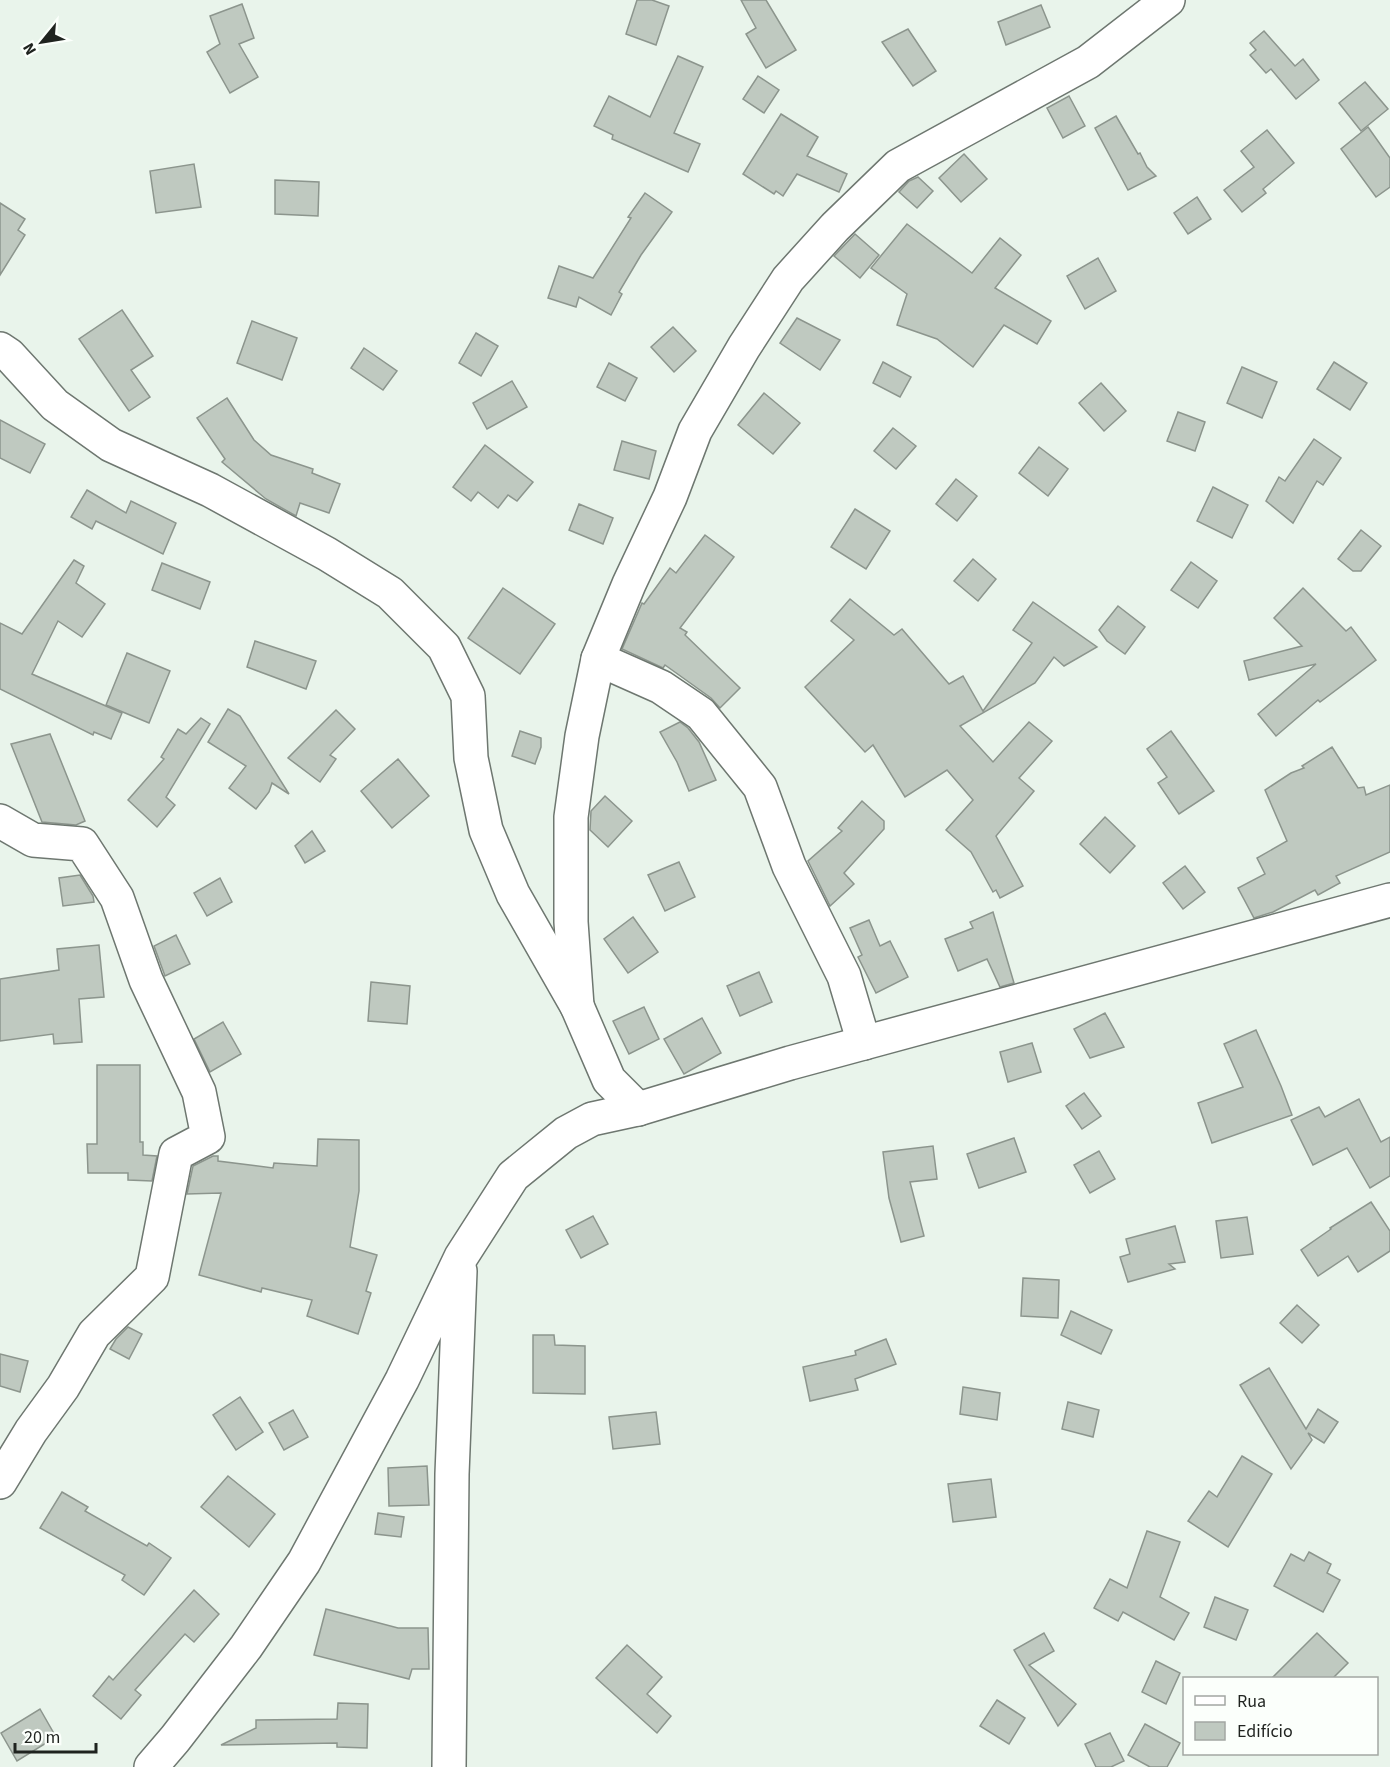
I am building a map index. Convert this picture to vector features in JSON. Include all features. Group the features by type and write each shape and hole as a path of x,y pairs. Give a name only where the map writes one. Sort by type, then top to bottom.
{"street":[{"path":"577,1006 571,922 571,817 582,736 598,659 629,584 670,497 694,431 788,279 835,227 898,166 1088,62 1168,0"},
{"path":"0,349 9,355 55,405 111,445 210,490 327,554 390,593 444,647 468,696 471,758 486,830 513,894 577,1006 609,1080 638,1109"},
{"path":"598,659 661,687 701,714 760,787 789,866 844,976 864,1043"},
{"path":"0,821 33,840 82,844 117,898 146,980 200,1092 208,1137 176,1154 152,1277 94,1334 63,1387 31,1431 0,1482"},
{"path":"151,1767 246,1647 304,1562 402,1380 461,1257 513,1176 566,1132 592,1119 638,1109 790,1063 1390,900"},
{"path":"449,1767 452,1474 461,1257"}],"building":[{"path":"637,0 652,0 669,6 656,45 626,34"},
{"path":"741,0 766,0 796,50 766,68 746,34 756,28"},
{"path":"242,4 254,38 239,44 258,77 230,93 207,52 220,44 210,16"},
{"path":"1041,5 1050,27 1006,45 998,22"},
{"path":"908,29 936,71 913,86 882,42"},
{"path":"1264,31 1295,66 1303,59 1319,80 1296,99 1271,69 1266,73 1250,55 1256,50 1250,43"},
{"path":"678,56 703,67 674,133 700,144 688,172 612,139 613,135 594,126 609,96 650,117"},
{"path":"758,76 779,90 764,113 743,99"},
{"path":"1365,82 1388,109 1361,131 1339,103"},
{"path":"1069,96 1085,126 1063,138 1047,108"},
{"path":"781,114 818,137 807,156 847,174 839,192 797,174 783,196 776,191 774,194 743,174"},
{"path":"1116,116 1138,154 1140,153 1147,167 1156,176 1128,190 1095,128"},
{"path":"1368,127 1390,158 1390,187 1376,197 1341,149"},
{"path":"1267,130 1294,163 1263,189 1266,193 1242,212 1224,190 1254,167 1241,151"},
{"path":"964,154 987,179 961,202 939,178"},
{"path":"194,164 201,207 156,213 150,171"},
{"path":"918,177 933,191 917,208 899,192 909,181"},
{"path":"275,180 319,182 318,216 275,214"},
{"path":"645,193 672,212 641,255 619,292 622,294 611,315 579,297 576,307 548,298 559,266 593,278 631,218 628,217"},
{"path":"1197,197 1211,219 1188,234 1174,213"},
{"path":"0,203 25,219 18,230 25,235 0,275"},
{"path":"907,224 972,273 1000,238 1021,255 995,288 1051,321 1037,344 1004,325 973,367 937,339 897,325 907,294 871,268"},
{"path":"855,234 879,255 860,278 834,256"},
{"path":"1098,258 1116,291 1085,309 1067,276"},
{"path":"122,310 153,356 131,370 150,397 129,411 79,339"},
{"path":"797,318 840,340 820,370 780,343"},
{"path":"252,321 297,338 282,380 237,363"},
{"path":"673,327 696,351 674,372 651,347"},
{"path":"476,333 498,346 481,376 459,363"},
{"path":"364,348 397,371 383,390 351,368"},
{"path":"883,362 911,377 900,397 873,383"},
{"path":"1334,362 1367,383 1350,410 1317,389"},
{"path":"609,363 637,378 625,401 597,387"},
{"path":"1242,367 1277,382 1262,418 1227,403"},
{"path":"512,381 527,407 487,429 473,403"},
{"path":"1101,383 1126,411 1104,431 1079,403"},
{"path":"764,393 800,423 773,454 738,425"},
{"path":"227,398 254,440 271,455 313,469 312,473 340,484 329,513 300,503 296,516 266,499 222,462 225,459 197,418"},
{"path":"1178,412 1205,422 1195,451 1167,441"},
{"path":"0,420 45,444 30,473 0,458"},
{"path":"893,428 916,446 896,469 874,451"},
{"path":"1314,439 1341,458 1323,485 1317,481 1293,523 1266,501 1279,477 1285,481"},
{"path":"622,441 656,451 649,479 614,470"},
{"path":"485,445 533,482 517,501 508,495 498,508 478,492 471,501 453,487"},
{"path":"1039,447 1068,469 1048,496 1019,473"},
{"path":"956,479 977,496 957,521 936,504"},
{"path":"1213,487 1248,505 1232,538 1197,521"},
{"path":"87,490 126,513 131,501 176,523 163,554 96,521 92,529 71,517"},
{"path":"579,504 613,518 603,544 569,530"},
{"path":"855,509 890,531 866,569 831,547"},
{"path":"1361,530 1381,546 1361,571 1353,571 1338,559"},
{"path":"705,535 734,557 680,628 687,632 685,635 740,688 720,708 711,698 665,665 663,668 622,649 642,603 644,604 670,568 676,573"},
{"path":"973,559 996,579 978,601 954,581"},
{"path":"74,560 84,566 76,583 105,604 82,637 58,621 32,674 122,713 111,739 94,732 93,735 0,689 0,623 22,634"},
{"path":"1191,562 1217,581 1198,608 1171,590"},
{"path":"162,563 210,582 200,609 152,590"},
{"path":"503,588 555,624 520,674 468,638"},
{"path":"1303,588 1346,631 1351,627 1376,660 1320,702 1318,700 1276,736 1258,714 1316,664 1249,680 1244,661 1302,646 1274,618"},
{"path":"850,599 894,635 902,629 949,684 963,676 983,711 1032,643 1013,630 1033,602 1097,647 1064,666 1054,657 1035,683 960,726 993,762 1029,722 1052,741 1019,778 1034,791 996,836 1023,886 1000,898 996,890 993,892 971,852 946,830 973,800 947,770 905,797 873,745 865,752 805,687 854,640 831,621"},
{"path":"1118,606 1145,627 1125,654 1107,641 1099,630"},
{"path":"255,641 316,661 306,689 247,667"},
{"path":"127,653 170,671 149,723 106,705"},
{"path":"228,709 240,716 289,794 272,783 269,792 256,809 229,788 246,766 208,742"},
{"path":"336,710 355,729 330,755 336,759 320,782 288,758"},
{"path":"201,718 210,724 166,797 175,805 157,827 128,800 164,759 161,757 178,729 186,734"},
{"path":"680,722 699,742 716,780 689,791 677,762 660,732"},
{"path":"520,731 541,738 541,747 535,764 512,756"},
{"path":"1171,731 1214,791 1179,814 1158,783 1167,777 1147,749"},
{"path":"50,734 85,821 76,825 42,822 11,744"},
{"path":"1332,747 1358,788 1364,787 1366,795 1390,785 1390,852 1336,876 1340,883 1318,895 1315,890 1273,912 1254,918 1238,888 1265,874 1257,858 1287,841 1265,790 1291,773 1304,768 1302,766"},
{"path":"398,759 429,796 392,828 361,791"},
{"path":"605,796 632,821 608,847 590,830 591,811"},
{"path":"862,801 884,821 884,829 844,873 854,884 830,906 808,861 842,831 838,828"},
{"path":"1105,817 1135,846 1110,873 1080,844"},
{"path":"312,831 325,851 305,863 295,846"},
{"path":"679,862 695,897 665,911 648,875"},
{"path":"1185,866 1205,892 1183,909 1163,883"},
{"path":"80,875 93,896 94,902 63,906 59,878"},
{"path":"220,878 232,902 207,916 194,893"},
{"path":"993,912 1014,983 1000,987 987,959 958,971 945,939 973,928 970,922"},
{"path":"633,917 658,952 628,973 604,939"},
{"path":"869,920 880,946 890,941 908,977 876,993 858,957 862,955 850,928"},
{"path":"176,935 190,964 165,976 154,946"},
{"path":"99,945 104,997 79,999 82,1042 54,1044 53,1034 0,1041 0,979 59,970 57,949"},
{"path":"759,972 772,1002 740,1016 727,986"},
{"path":"371,982 410,986 407,1024 368,1021"},
{"path":"644,1007 659,1039 629,1054 613,1021"},
{"path":"1105,1013 1124,1047 1090,1058 1074,1029"},
{"path":"702,1018 721,1053 684,1074 664,1039"},
{"path":"223,1022 241,1054 210,1072 194,1039"},
{"path":"1256,1030 1292,1115 1212,1143 1198,1103 1243,1087 1224,1044"},
{"path":"1032,1043 1041,1072 1008,1082 1000,1052"},
{"path":"97,1065 140,1065 140,1142 143,1142 143,1155 157,1156 152,1181 128,1180 128,1173 88,1173 87,1144 97,1144"},
{"path":"1084,1093 1101,1116 1082,1129 1066,1106"},
{"path":"1359,1099 1381,1142 1390,1137 1390,1176 1370,1188 1347,1148 1313,1165 1291,1120 1319,1107 1325,1117"},
{"path":"1014,1138 1026,1172 979,1188 967,1154"},
{"path":"318,1139 359,1140 359,1191 350,1247 377,1255 366,1291 371,1293 358,1334 307,1316 312,1300 262,1288 261,1292 199,1275 221,1193 187,1194 193,1166 213,1156 218,1156 218,1161 273,1168 274,1163 317,1166"},
{"path":"933,1146 937,1179 910,1182 924,1236 901,1242 889,1198 883,1152"},
{"path":"1099,1151 1115,1179 1090,1193 1074,1165"},
{"path":"1371,1202 1390,1231 1390,1251 1358,1272 1348,1256 1318,1276 1301,1250"},
{"path":"593,1216 608,1244 581,1258 566,1230"},
{"path":"1247,1217 1253,1254 1221,1258 1216,1221"},
{"path":"1175,1226 1185,1262 1169,1264 1175,1269 1128,1282 1120,1257 1130,1254 1126,1239"},
{"path":"1023,1278 1059,1280 1058,1318 1021,1316"},
{"path":"1297,1305 1319,1325 1302,1343 1280,1323"},
{"path":"1071,1311 1112,1330 1101,1354 1061,1335"},
{"path":"128,1327 142,1334 129,1359 110,1349"},
{"path":"533,1335 554,1335 555,1345 585,1346 585,1394 533,1393"},
{"path":"886,1339 896,1364 855,1379 858,1390 810,1401 803,1367 856,1355 855,1351"},
{"path":"0,1354 28,1361 20,1392 0,1386"},
{"path":"1269,1368 1306,1429 1318,1409 1338,1422 1324,1443 1308,1433 1312,1440 1291,1469 1240,1385"},
{"path":"963,1387 1000,1393 997,1420 960,1414"},
{"path":"240,1397 263,1432 236,1450 213,1415"},
{"path":"1068,1402 1099,1410 1093,1437 1062,1429"},
{"path":"293,1410 308,1437 284,1450 269,1423"},
{"path":"656,1412 660,1444 613,1449 609,1417"},
{"path":"1242,1456 1272,1474 1228,1547 1188,1521 1209,1491 1217,1497"},
{"path":"427,1466 429,1505 389,1506 388,1468"},
{"path":"228,1476 275,1514 249,1547 201,1507"},
{"path":"991,1479 996,1517 953,1522 948,1484"},
{"path":"62,1492 88,1507 85,1511 147,1546 149,1543 171,1558 144,1595 122,1580 125,1575 40,1528"},
{"path":"378,1513 404,1517 401,1537 375,1534"},
{"path":"1147,1531 1180,1542 1160,1597 1189,1613 1174,1640 1123,1612 1118,1621 1094,1608 1110,1579 1127,1588"},
{"path":"1309,1552 1331,1564 1327,1573 1340,1580 1323,1612 1274,1586 1291,1554 1304,1561"},
{"path":"194,1590 219,1614 194,1642 185,1634 135,1690 141,1695 121,1719 93,1696 109,1676 113,1680"},
{"path":"1215,1597 1248,1610 1236,1640 1204,1627"},
{"path":"326,1609 398,1628 428,1628 429,1669 412,1669 409,1679 314,1655"},
{"path":"1044,1633 1054,1651 1029,1665 1076,1704 1058,1726 1014,1650"},
{"path":"1317,1633 1348,1663 1334,1677 1273,1677"},
{"path":"627,1645 662,1677 647,1694 671,1716 657,1733 596,1678"},
{"path":"1156,1661 1180,1673 1166,1704 1142,1692"},
{"path":"997,1700 1025,1718 1009,1744 980,1726"},
{"path":"338,1703 368,1704 367,1748 337,1747 337,1743 221,1745 256,1728 256,1720 337,1719"},
{"path":"40,1709 56,1737 17,1761 1,1733"},
{"path":"1145,1724 1180,1743 1167,1767 1150,1767 1128,1755"},
{"path":"1110,1733 1124,1761 1111,1767 1096,1767 1085,1744"}]}
